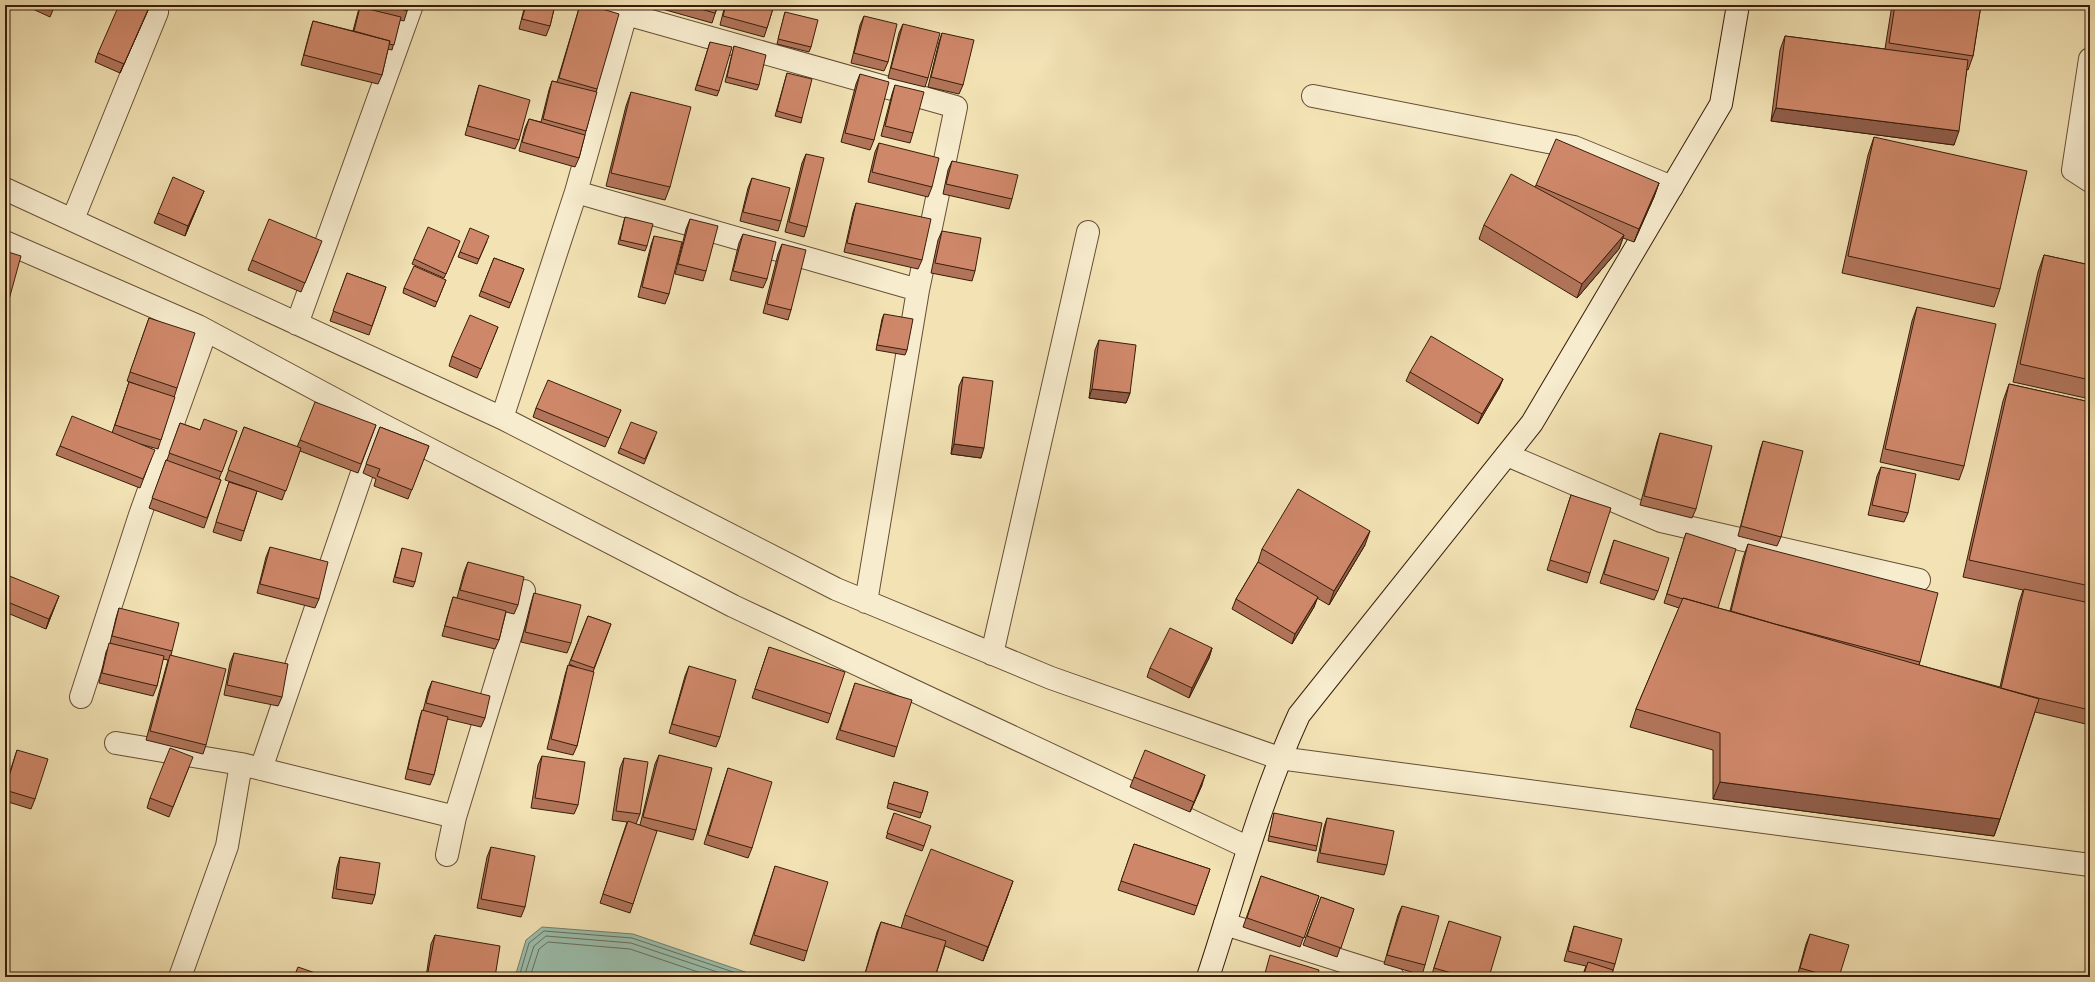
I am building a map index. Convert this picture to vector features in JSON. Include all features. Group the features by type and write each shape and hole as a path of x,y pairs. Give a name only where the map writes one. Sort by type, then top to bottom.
{"street":[{"path":"73,220 156,12 152,5"},
{"path":"297,324 412,5"},
{"path":"602,5 628,10 956,107 918,290 866,602"},
{"path":"1208,977 1247,847 1279,758 1299,715 1532,423 1721,104 1738,5"},
{"path":"502,418 576,192 628,10"},
{"path":"2090,59 2073,170 2090,181"},
{"path":"1313,96 1574,147 1672,187"},
{"path":"5,189 502,418 836,590 1051,678 1279,758 2090,865"},
{"path":"576,192 918,290"},
{"path":"992,654 1088,232"},
{"path":"5,242 206,331 379,423 732,606 1247,847"},
{"path":"81,697 140,515 206,331"},
{"path":"180,977 227,846 251,767 379,423"},
{"path":"1507,455 1661,521 1919,580"},
{"path":"447,855 455,817 524,591"},
{"path":"116,743 251,767 455,817"},
{"path":"1225,924 1393,977"}],"water":[{"path":"542,927 633,934 760,977 515,977 526,940"}],"building":[{"path":"119,5 150,5 124,64 98,53"},
{"path":"388,5 409,5 407,11"},
{"path":"526,5 555,5 550,26 522,19"},
{"path":"580,5 589,5 619,14 597,89 559,78"},
{"path":"686,5 718,5 715,13"},
{"path":"726,5 774,5 767,28 723,16"},
{"path":"1895,5 1981,5 1973,56 1889,43"},
{"path":"360,7 401,17 394,45 389,44 390,41 354,31"},
{"path":"785,12 818,20 811,47 778,39"},
{"path":"864,16 897,24 888,62 854,53"},
{"path":"313,21 390,41 382,75 304,55"},
{"path":"903,24 940,33 928,78 891,68"},
{"path":"942,33 974,40 963,85 931,77"},
{"path":"1785,36 1968,60 1959,131 1776,108"},
{"path":"710,42 732,47 719,91 697,85"},
{"path":"734,46 766,55 759,85 727,77"},
{"path":"5,72 8,73 5,81"},
{"path":"787,73 812,79 802,118 777,111"},
{"path":"860,74 889,82 874,140 845,133"},
{"path":"552,81 597,92 586,131 543,119"},
{"path":"479,85 530,100 519,140 468,126"},
{"path":"895,85 924,92 913,133 885,126"},
{"path":"631,92 691,107 670,187 611,173"},
{"path":"529,119 585,135 579,158 522,142"},
{"path":"1874,137 2027,171 2000,289 1848,256"},
{"path":"1556,139 1659,183 1639,229 1536,185"},
{"path":"879,143 939,158 932,187 872,172"},
{"path":"806,154 824,158 807,227 789,222"},
{"path":"952,161 1018,175 1012,199 946,184"},
{"path":"1511,174 1624,235 1582,284 1484,225"},
{"path":"173,177 204,191 188,226 158,213"},
{"path":"752,178 790,188 781,221 743,212"},
{"path":"856,203 931,219 922,260 847,243"},
{"path":"625,217 653,224 647,246 620,240"},
{"path":"269,219 322,241 305,283 252,260"},
{"path":"690,219 718,226 706,271 678,264"},
{"path":"428,227 460,241 446,274 414,259"},
{"path":"470,228 489,236 479,259 460,252"},
{"path":"942,231 981,238 975,271 935,263"},
{"path":"743,234 776,242 767,279 733,271"},
{"path":"654,236 682,242 669,294 642,287"},
{"path":"782,244 806,250 791,310 767,304"},
{"path":"5,251 21,256 5,314"},
{"path":"2044,255 2090,265 2090,380 2020,364"},
{"path":"494,258 524,269 511,303 481,291"},
{"path":"414,266 446,280 437,302 404,288"},
{"path":"347,273 386,287 372,326 333,311"},
{"path":"1917,307 1996,324 1964,466 1885,449"},
{"path":"884,314 913,319 907,350 877,345"},
{"path":"470,315 498,327 481,369 452,356"},
{"path":"149,318 195,333 177,388 130,372"},
{"path":"1431,336 1503,379 1482,414 1410,372"},
{"path":"1099,340 1136,345 1130,393 1092,389"},
{"path":"963,377 993,381 984,448 954,444"},
{"path":"548,380 621,410 609,438 536,408"},
{"path":"129,382 175,397 161,440 115,425"},
{"path":"2009,384 2090,402 2090,586 1969,560"},
{"path":"315,402 376,425 361,464 300,440"},
{"path":"72,416 155,450 143,479 60,446"},
{"path":"204,419 237,431 222,472 169,453 180,423 200,430"},
{"path":"631,422 657,432 645,459 620,448"},
{"path":"244,427 301,448 286,491 228,470"},
{"path":"380,427 429,446 412,490 377,476 380,469 366,464"},
{"path":"1660,433 1712,446 1696,509 1644,496"},
{"path":"1763,441 1803,451 1781,537 1741,526"},
{"path":"166,460 221,480 207,518 152,498"},
{"path":"1881,467 1916,474 1908,513 1872,505"},
{"path":"229,482 257,491 244,531 216,522"},
{"path":"1298,489 1370,531 1334,591 1262,549"},
{"path":"1571,495 1611,508 1590,573 1550,560"},
{"path":"1686,533 1736,549 1718,608 1667,594"},
{"path":"1614,540 1669,558 1658,591 1604,574"},
{"path":"1748,544 1938,593 1920,662 1731,611"},
{"path":"270,547 328,562 319,599 260,584"},
{"path":"402,548 422,553 415,582 395,577"},
{"path":"468,562 524,577 518,605 460,590"},
{"path":"1258,562 1318,597 1295,634 1236,599"},
{"path":"7,575 59,596 49,619 5,601 5,580"},
{"path":"2024,589 2090,603 2090,710 2001,688"},
{"path":"534,593 581,605 571,643 525,632"},
{"path":"453,597 506,611 499,640 445,626"},
{"path":"1683,598 2039,699 2000,819 1720,782 1720,733 1636,709"},
{"path":"119,608 179,623 172,651 112,636"},
{"path":"588,616 611,624 594,668 571,660"},
{"path":"1170,628 1212,648 1192,688 1150,668"},
{"path":"109,643 164,656 157,686 102,673"},
{"path":"769,647 845,672 831,714 755,689"},
{"path":"234,653 288,664 282,697 227,685"},
{"path":"170,655 226,669 206,745 150,731"},
{"path":"568,665 594,672 577,746 551,739"},
{"path":"689,666 736,680 720,737 672,724"},
{"path":"432,681 490,696 485,718 426,703"},
{"path":"855,683 912,700 897,747 840,730"},
{"path":"422,710 448,717 434,775 408,769"},
{"path":"170,748 193,757 173,807 150,798"},
{"path":"17,750 48,759 35,799 5,790"},
{"path":"1145,750 1205,775 1194,802 1134,777"},
{"path":"659,755 712,768 696,830 643,817"},
{"path":"542,756 585,762 578,805 535,798"},
{"path":"624,758 648,762 640,814 616,811"},
{"path":"728,768 772,782 752,848 708,835"},
{"path":"894,782 928,792 922,813 888,803"},
{"path":"894,813 931,826 924,846 887,833"},
{"path":"1274,813 1322,823 1317,846 1269,836"},
{"path":"1327,818 1394,831 1387,865 1320,853"},
{"path":"628,821 657,831 633,904 603,894"},
{"path":"1134,844 1210,869 1197,906 1121,881"},
{"path":"491,847 535,856 525,907 481,899"},
{"path":"931,849 1013,881 988,947 905,915"},
{"path":"340,857 380,863 375,895 336,889"},
{"path":"775,866 828,882 807,951 754,935"},
{"path":"1261,876 1319,896 1304,938 1247,918"},
{"path":"1321,897 1354,909 1341,948 1307,936"},
{"path":"1402,906 1439,916 1425,965 1387,955"},
{"path":"1449,921 1501,937 1489,977 1466,977 1434,968"},
{"path":"881,922 946,941 935,977 864,977"},
{"path":"1574,926 1622,939 1615,964 1568,951"},
{"path":"1810,934 1849,945 1839,977 1832,977 1800,968"},
{"path":"435,935 500,946 495,977 427,977"},
{"path":"1270,955 1319,970 1317,977 1264,977"},
{"path":"1588,962 1613,970 1611,977 1583,977"},
{"path":"298,967 321,975 320,977 294,977"}]}
